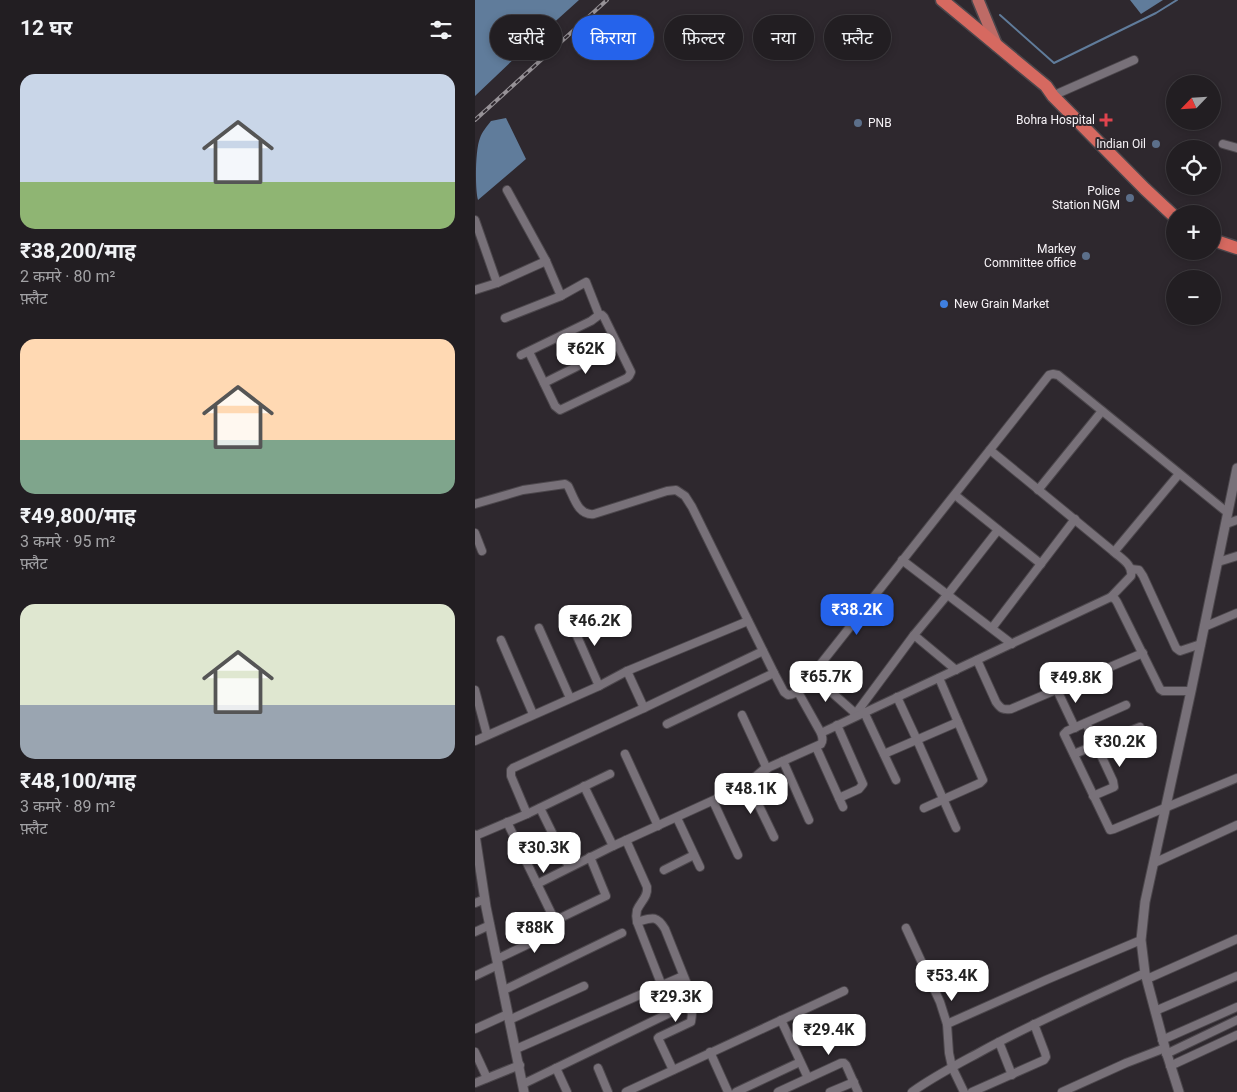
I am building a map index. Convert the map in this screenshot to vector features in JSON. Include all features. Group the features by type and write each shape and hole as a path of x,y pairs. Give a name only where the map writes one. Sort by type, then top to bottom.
{"highway":[{"path":"942,0 1046,86 1059,93 1172,205"},
{"path":"1046,86 1053,96 1166,208"},
{"path":"1221,235 1237,240"},
{"path":"1221,243 1237,248"}],"main road":[{"path":"978,0 997,46"}],"street":[{"path":"1059,93 1134,60"},
{"path":"1223,144 1237,148"},
{"path":"507,190 546,261 561,296"},
{"path":"475,220 497,283"},
{"path":"475,290 497,283 546,261"},
{"path":"505,318 561,296 586,282 599,315 604,317 631,374 561,410 555,406 544,383 525,354 591,321 599,315"},
{"path":"544,383 618,346"},
{"path":"475,504 523,490 565,484 568,486 580,510 589,515 667,490 676,490 685,496 692,506 774,673 784,692 788,695 794,695 798,692 812,675 1049,375 1057,376 1228,513"},
{"path":"1038,490 1102,411"},
{"path":"821,733 854,715 939,678 1111,597 1127,581 1132,573 1129,565 1115,552 990,450"},
{"path":"1179,1092 1164,1047 1146,976 1141,940 1145,902 1237,469"},
{"path":"1115,552 1179,474"},
{"path":"955,495 1041,564"},
{"path":"992,628 1075,519"},
{"path":"1225,524 1237,520"},
{"path":"854,715 914,635 998,530"},
{"path":"475,533 482,551"},
{"path":"1218,562 1237,556"},
{"path":"902,560 1012,644"},
{"path":"1131,569 1139,570 1143,576 1176,648 1181,651 1201,644"},
{"path":"1111,597 1117,602 1159,689 1163,691 1191,691"},
{"path":"1204,627 1237,613"},
{"path":"569,618 599,686"},
{"path":"475,741 599,686 627,671 748,621"},
{"path":"539,628 570,698"},
{"path":"914,635 956,670"},
{"path":"501,640 533,714"},
{"path":"527,814 511,776 511,770 763,651"},
{"path":"977,660 1000,708 1005,710 1143,654"},
{"path":"627,671 644,708"},
{"path":"667,724 774,673"},
{"path":"812,675 854,715"},
{"path":"925,808 980,784 983,780 939,678"},
{"path":"475,690 487,735"},
{"path":"1057,690 1075,728"},
{"path":"537,884 613,846 713,801 748,783 767,768 816,747 823,741 821,733 798,692"},
{"path":"897,697 956,828"},
{"path":"1126,705 1064,734 1110,830 1237,778"},
{"path":"864,712 896,780"},
{"path":"742,715 767,768"},
{"path":"884,754 958,722"},
{"path":"1086,723 1114,785 1111,789 1093,796"},
{"path":"837,725 863,784 859,789 839,798"},
{"path":"1074,754 1140,726"},
{"path":"816,747 843,807"},
{"path":"625,754 658,826"},
{"path":"783,761 809,820"},
{"path":"610,774 527,814 475,835 478,869 523,1088 556,1068 688,1003 690,997 689,989 661,922 654,918 637,922"},
{"path":"748,783 774,837"},
{"path":"584,786 613,846"},
{"path":"713,801 738,855"},
{"path":"540,808 569,867"},
{"path":"677,818 700,867"},
{"path":"475,976 556,930 557,927 507,822"},
{"path":"1154,863 1237,826"},
{"path":"626,840 647,887 648,893 636,913 637,922 662,986"},
{"path":"664,870 694,855"},
{"path":"555,921 606,896 590,857"},
{"path":"475,904 485,899"},
{"path":"475,932 490,925"},
{"path":"906,928 940,1002 947,1024 952,1067 964,1092"},
{"path":"504,990 622,933"},
{"path":"914,1092 952,1067 1086,999 1237,939"},
{"path":"947,1024 1141,940"},
{"path":"516,1049 683,976"},
{"path":"1155,1012 1237,976"},
{"path":"475,1029 584,986"},
{"path":"626,1092 844,990"},
{"path":"673,1070 658,1038 691,1022 692,1014 688,1003"},
{"path":"1164,1047 1199,1024 1237,1006"},
{"path":"781,1020 808,1078"},
{"path":"1062,1092 1125,1063 1164,1047 1205,1036 1237,1020"},
{"path":"972,1092 1041,1062 1046,1057 1034,1024"},
{"path":"1199,1024 1205,1036"},
{"path":"1170,1066 1237,1035"},
{"path":"999,1042 1012,1075"},
{"path":"475,1052 487,1078"},
{"path":"710,1052 728,1092"},
{"path":"736,1092 800,1062"},
{"path":"778,1092 841,1063 846,1065 858,1092"},
{"path":"475,1083 519,1065"},
{"path":"556,1068 567,1092"},
{"path":"597,1068 609,1092"},
{"path":"830,1092 854,1082"}],"water":[{"path":"475,0 579,0 562,15 490,15 490,60 513,60 475,96"},
{"path":"1130,0 1163,0 1141,14"},
{"path":"506,118 526,159 478,200 476,170 480,138 491,121"}],"waterway":[{"path":"1000,15 1054,63 1156,13 1177,0"}],"railway":[{"path":"475,120 607,0"}],"place":[{"name":"Bohra Hospital","path":"1106,120"},
{"name":"PNB","path":"858,123"},
{"name":"Indian Oil","path":"1156,144"},
{"name":"Police Station NGM","path":"1130,198"},
{"name":"Markey Committee office","path":"1086,256"},
{"name":"New Grain Market","path":"944,304"}]}
